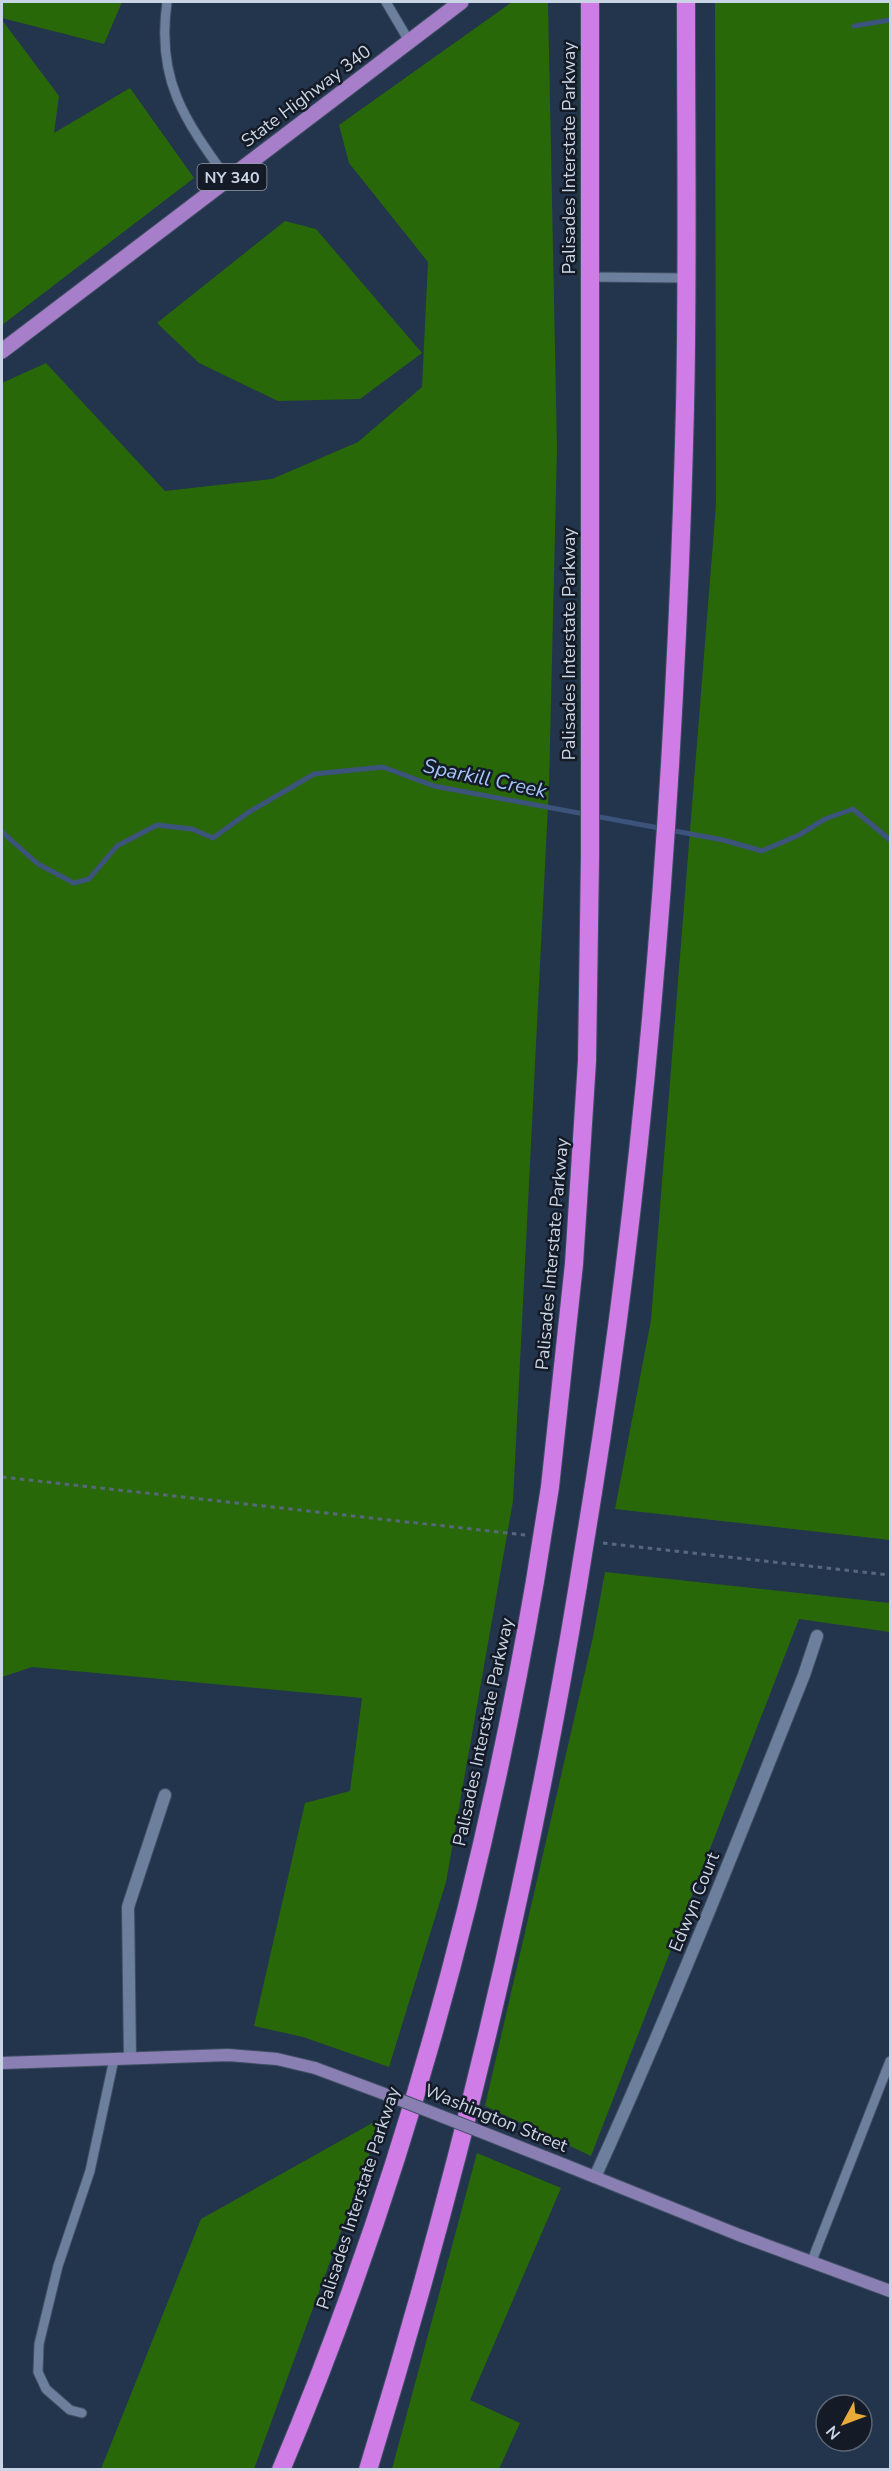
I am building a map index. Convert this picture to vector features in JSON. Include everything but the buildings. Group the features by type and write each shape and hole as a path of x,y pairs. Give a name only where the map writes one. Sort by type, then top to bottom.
{"highway":[{"name":"Palisades Interstate Parkway","path":"280,2469 316,2384 384,2190 445,1993 493,1797 535,1581 550,1487 574,1264 587,1060 590,857 590,2"},
{"path":"368,2469 443,2212 492,2014 537,1808 578,1585 614,1354 630,1219 662,879 680,572 686,278 686,2"}],"main road":[{"name":"State Highway 340","path":"2,351 461,2"},
{"name":"Washington Street","path":"2,2063 251,2056 277,2059 315,2068 812,2263 891,2290"}],"street":[{"name":"Edwyn Court","path":"595,2177 655,2044 694,1950 804,1675 817,1636"},
{"path":"130,2058 129,1907 165,1795"}],"lane":[{"path":"167,2 164,29 168,78 184,116 228,180"},
{"path":"386,2 409,42"},
{"path":"590,277 686,278"},
{"path":"82,2413 70,2410 46,2390 38,2372 39,2344 58,2266 90,2171 114,2059"},
{"path":"812,2263 891,2061"},
{"path":"291,2469 316,2384"}],"path":[{"path":"2,1477 534,1536"},
{"path":"593,1542 891,1575"}],"green space":[{"path":"2,2 122,2 104,44 2,18"},
{"path":"512,2 548,2 557,448 549,786 513,1501 446,1882 389,2067 303,2037 254,2026 305,1803 350,1791 362,1698 32,1667 2,1677 2,383 46,363 165,491 272,479 358,442 422,387 428,262 349,163 339,125"},
{"path":"715,2 890,2 890,1540 615,1509 651,1320 716,505"},
{"path":"2,20 59,96 54,133 130,88 194,178 2,325"},
{"path":"285,221 316,229 422,353 360,399 278,401 199,363 157,323"},
{"path":"605,1572 890,1603 890,1632 799,1619 591,2156 485,2106 593,1637"},
{"path":"383,2117 254,2469 101,2469 201,2219"},
{"path":"477,2153 561,2188 470,2400 520,2423 499,2469 392,2469"}],"waterway":[{"path":"854,26 890,20"},
{"name":"Sparkill Creek","path":"2,832 38,864 74,883 89,879 117,846 157,825 192,829 213,838 249,812 314,774 383,767 434,786 723,840 762,851 799,835 825,819 853,809 890,840"}]}
